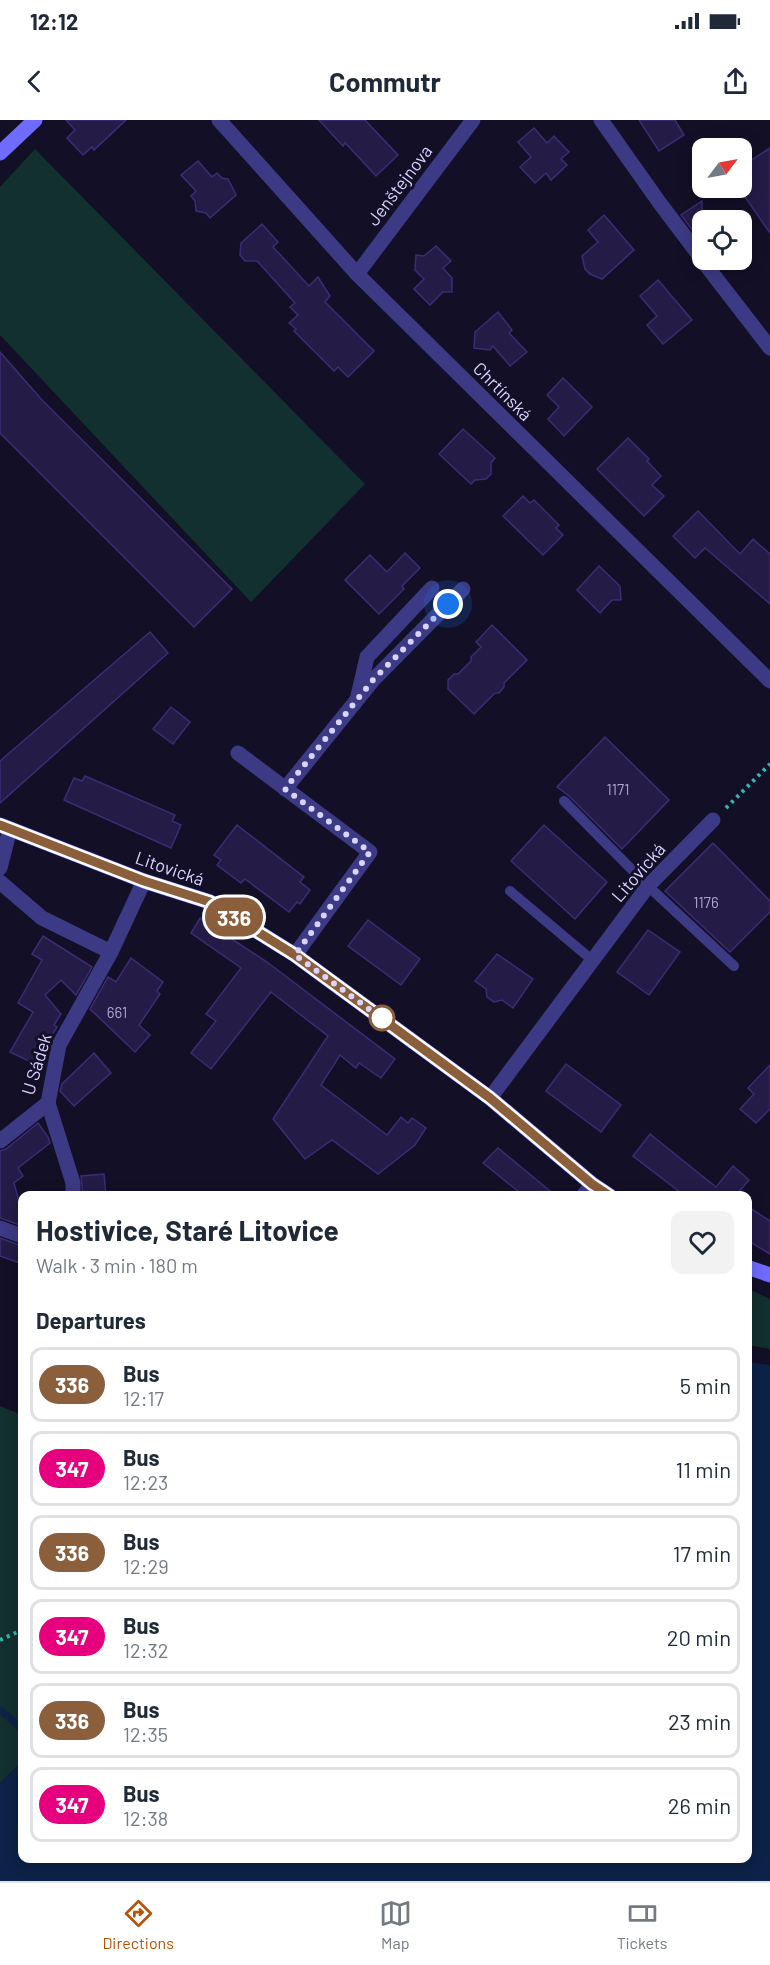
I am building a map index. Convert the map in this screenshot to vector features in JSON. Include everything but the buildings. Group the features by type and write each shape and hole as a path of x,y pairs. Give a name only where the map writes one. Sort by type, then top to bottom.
{"street":[{"path":"0,153 35,120"},
{"name":"Chrtínská","path":"219,120 357,274 770,681"},
{"name":"Jenštejnova","path":"357,274 472,120"},
{"path":"601,120 692,246"},
{"path":"710,270 770,348"},
{"path":"358,699 367,657 432,588"},
{"path":"285,789 373,680 463,589"},
{"path":"238,753 370,852 295,955"},
{"name":"Litovická","path":"490,1098 648,886 713,820"},
{"path":"0,868 3,831"},
{"name":"Litovická","path":"3,831 210,902 295,955 490,1098 588,1190"},
{"name":"U Sádek","path":"0,1141 48,1103 59,1045 111,952 144,881"},
{"path":"0,882 42,918 111,952"},
{"path":"48,1103 74,1184 73,1191"},
{"path":"0,1228 18,1235"},
{"path":"752,1269 770,1275"}],"lane":[{"path":"564,801 648,886 734,966"},
{"path":"510,891 592,960"}],"path":[{"path":"713,820 770,764"},
{"path":"0,1640 18,1632"}],"green space":[{"path":"35,149 365,484 251,602 0,335 0,187"},
{"path":"752,1290 770,1299 770,1349 752,1346"},
{"path":"0,1406 18,1413 18,1766 0,1783"}],"water":[{"path":"752,1363 770,1365 770,1881 0,1881 0,1783 18,1766 18,1863 752,1863"}],"waterway":[{"path":"0,1710 18,1726"}],"bus line":[{"name":"336","path":"0,825 144,881 210,902 295,955 455,1072 602,1191"}],"route":[{"path":"382,1018 384,1020 295,955 370,852 285,789 373,680 448,604"}]}
